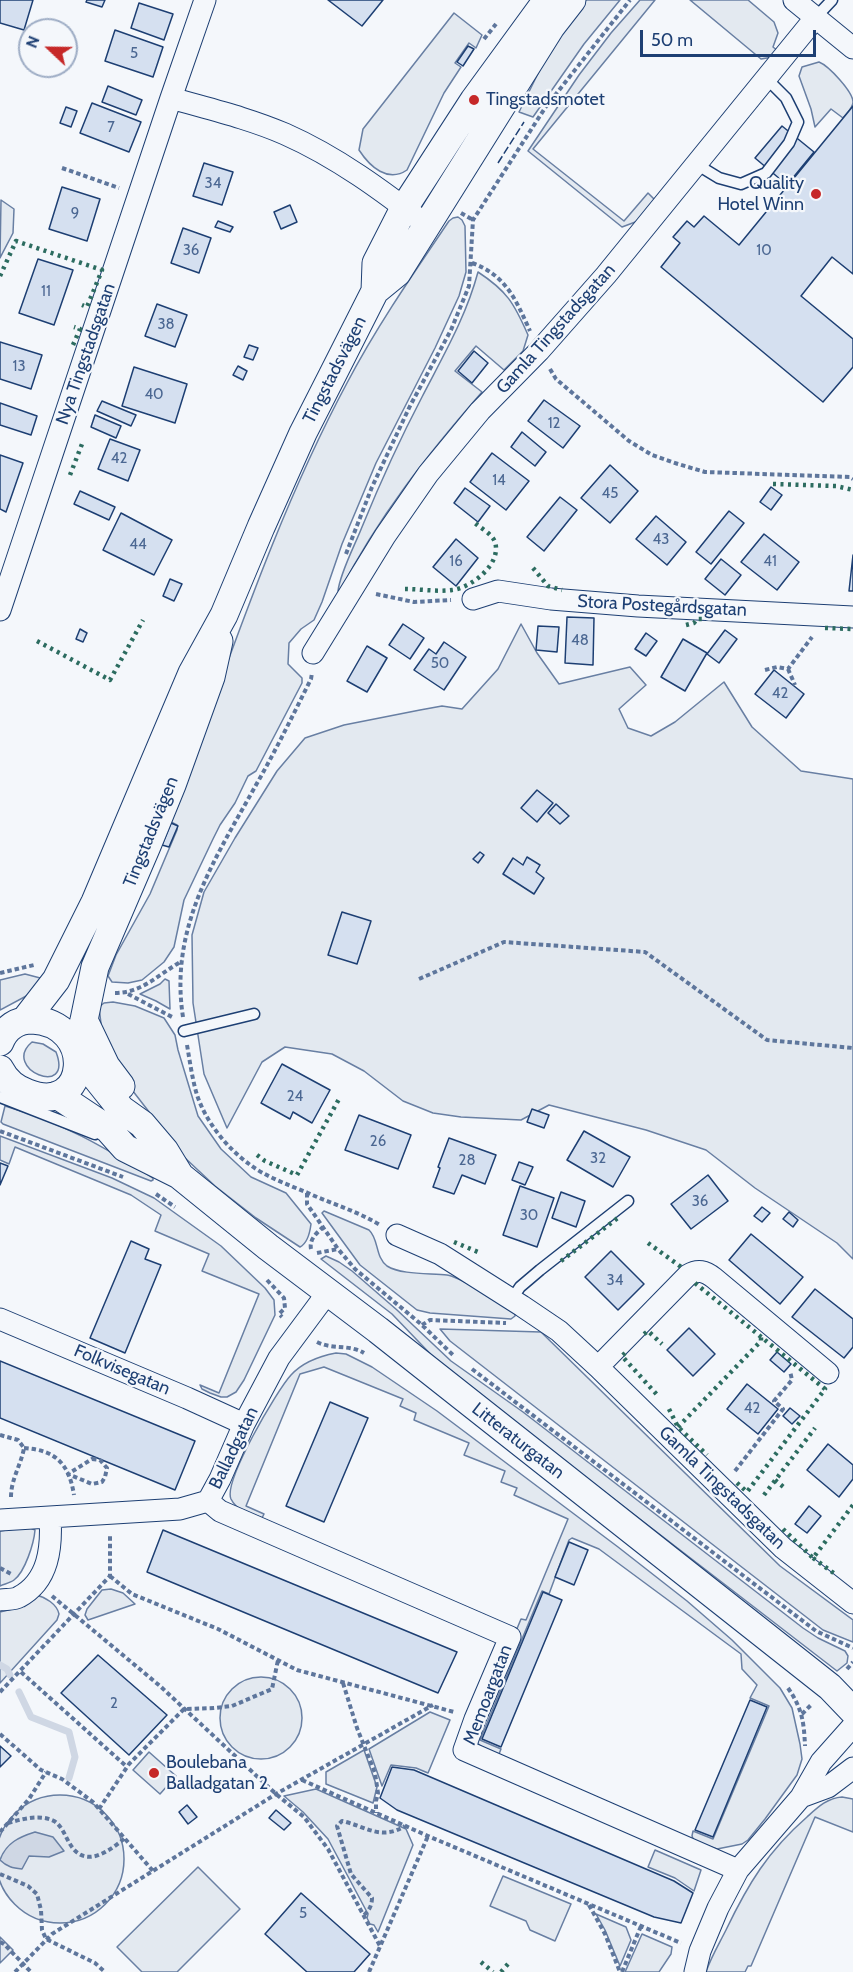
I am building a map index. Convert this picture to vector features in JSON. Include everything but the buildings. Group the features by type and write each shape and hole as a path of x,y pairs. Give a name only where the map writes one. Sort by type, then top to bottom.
{"street":[{"name":"Nya Tingstadsgatan","path":"0,610 205,0"},
{"name":"Tingstadsvägen","path":"9,1028 56,980 95,902 192,673 224,615 303,433 375,291 376,263 404,207 474,100 547,0"},
{"name":"Tingstadsvägen","path":"375,291 398,273 551,27 572,0"},
{"path":"794,0 853,48"},
{"name":"Gamla Tingstadsgatan","path":"313,653 385,536 428,474 480,411 539,351 606,275 816,17"},
{"path":"171,98 285,134 334,159 428,226"},
{"name":"Stora Postegårdsgatan","path":"473,599 498,591 551,599 638,606 853,616"},
{"name":"Tingstadsvägen","path":"77,1055 95,967 152,836 212,677 224,615"},
{"name":"Litteraturgatan","path":"9,1028 37,1020 65,1034 77,1055 121,1109 142,1124 165,1151 179,1175"},
{"name":"Litteraturgatan","path":"84,1020 106,1066 137,1109 142,1124"},
{"path":"57,1095 73,1082 77,1073 77,1055"},
{"name":"Litteraturgatan","path":"0,1069 13,1086 45,1098 57,1095 108,1129 125,1148 179,1175 267,1247 328,1292 830,1687 853,1711"},
{"name":"Gamla Tingstadsgatan","path":"397,1235 440,1254 559,1331 783,1548 853,1603"},
{"path":"598,1367 688,1275 698,1271 714,1278 828,1373"},
{"name":"Balladgatan","path":"6,1519 180,1509 208,1501 220,1479 243,1424 279,1358 328,1292"},
{"name":"Folkvisegatan","path":"0,1319 243,1424"},
{"name":"Memoargatan","path":"208,1501 220,1511 510,1637 464,1750 738,1870"},
{"path":"0,1600 17,1598 37,1582 45,1566 51,1544 50,1517"},
{"path":"695,1972 700,1952 718,1908 738,1870 801,1797 821,1762 853,1726"},
{"path":"801,1797 828,1787 853,1768"}],"lane":[{"path":"816,17 832,0"},
{"path":"696,164 719,178 741,184 766,173 789,143 798,122 786,98 766,78"},
{"path":"184,1030 254,1014"},
{"path":"0,1097 93,1132 125,1148"},
{"path":"512,1299 520,1287 540,1270 628,1201"}],"path":[{"path":"342,564 372,488 410,406 451,330 469,286 473,220 545,108 630,0"},
{"path":"62,168 140,195"},
{"path":"472,263 483,267 507,285 539,351 556,379 629,441 652,455 705,472 850,477 853,479"},
{"path":"352,588 414,602 473,599"},
{"path":"788,669 829,615"},
{"path":"127,993 184,1021 180,1000 182,960 196,900 206,876 274,753 311,679 313,653"},
{"path":"765,670 777,667 788,669"},
{"path":"788,669 795,685"},
{"path":"419,978 504,942 645,952 767,1040 853,1048"},
{"path":"184,1030 198,1097 207,1118 221,1136 250,1165 307,1193 364,1215 397,1235"},
{"path":"0,1131 124,1178"},
{"path":"149,1189 183,1212"},
{"path":"307,1193 307,1204 338,1250 355,1269 422,1325 456,1358"},
{"path":"310,1242 323,1227"},
{"path":"262,1274 284,1298 285,1308 279,1314 318,1343 328,1347 349,1347 365,1354"},
{"path":"422,1325 430,1320 503,1324 522,1322 531,1312"},
{"path":"465,1364 816,1631 853,1648"},
{"path":"722,1489 783,1409 774,1401 792,1380 787,1368"},
{"path":"0,1436 18,1440 24,1448 48,1452 62,1463 72,1482 77,1515"},
{"path":"6,1519 14,1475 22,1460 24,1448"},
{"path":"92,1459 100,1460 107,1468 102,1482 97,1484 68,1474 92,1459"},
{"path":"0,1693 110,1576 110,1513"},
{"path":"110,1576 132,1594 218,1629 297,1670 433,1705 475,1719"},
{"path":"37,1582 160,1686 276,1794 304,1817 328,1849 380,1946"},
{"path":"99,1809 127,1767 184,1709 232,1706 272,1689 278,1660"},
{"path":"21,1672 127,1767"},
{"path":"343,1683 357,1728 375,1773 378,1785 376,1813"},
{"path":"787,1686 799,1703 802,1714"},
{"path":"15,1972 51,1934 276,1794 433,1705"},
{"path":"0,1734 41,1770 62,1779 93,1802 153,1872"},
{"path":"0,1832 28,1799 46,1772"},
{"path":"302,1779 700,1952"},
{"path":"8,1823 30,1818 51,1820 58,1824 71,1847 81,1855 93,1857 108,1852 125,1838"},
{"path":"364,1915 369,1911 372,1898 351,1874 337,1826 342,1821 376,1832 395,1831 406,1826"},
{"path":"369,1972 429,1836"},
{"path":"0,1874 28,1886 37,1894 42,1910 42,1930 46,1939 95,1963 105,1972"},
{"path":"588,1904 621,1972"},
{"path":"621,1972 641,1926"},
{"path":"0,1942 32,1972"}],"shaded area":[{"path":"582,0 620,0 584,44 533,117 519,112 553,43"},
{"path":"640,0 655,0 533,149 624,221 648,193 655,200 638,221 622,227 528,151 579,75"},
{"path":"690,0 748,0 774,22 778,33 773,47 778,51 773,57 761,59"},
{"path":"454,13 482,35 476,48 469,43 455,63 461,67 444,93 407,170 400,174 386,174 368,162 359,150 363,129"},
{"path":"819,62 840,80 853,102 843,118 831,109 815,127 799,76 802,67"},
{"path":"1,200 14,209 13,233 0,258"},
{"path":"458,217 465,226 466,272 459,296 376,463 342,544 314,620 301,629 289,643 288,664 302,678 302,683 256,771 248,776 213,839 184,900 174,947 164,962 142,980 128,983 112,982 108,976 116,955 150,894 177,830 177,825 169,821 251,599 295,490 347,383 371,341 449,221"},
{"path":"478,272 496,285 514,306 528,335 523,351 504,370 476,346 455,371 482,392 405,487 370,538 338,591 345,568 376,494 461,321"},
{"path":"521,624 537,653 559,684 630,667 646,685 619,709 628,728 651,736 675,722 724,682 752,727 801,771 853,779 853,1259 837,1243 755,1188 706,1150 646,1130 549,1105 521,1120 433,1113 403,1101 364,1071 332,1054 285,1047 262,1062 227,1128 204,1074 193,1003 192,935 204,892 235,838 277,771 305,738 344,725 420,710 442,706 462,709 498,669"},
{"path":"25,974 44,979 30,994 0,1010 0,980"},
{"path":"165,979 169,981 170,1009 140,994"},
{"path":"113,1002 135,1006 164,1018 175,1035 198,1116 221,1149 251,1177 286,1193 311,1224 308,1237 303,1245 300,1247 256,1218 215,1186 184,1157 122,1077 103,1040 99,1007 104,1003"},
{"path":"32,1042 43,1044 56,1052 59,1066 55,1074 48,1077 39,1075 30,1069 25,1062 25,1052"},
{"path":"5,1106 46,1120 82,1136 135,1166 153,1180 3,1124 1,1122"},
{"path":"0,1136 112,1178 154,1198 221,1246 265,1288 274,1300 275,1315 236,1392 227,1397 221,1397 202,1389 200,1385 219,1393 259,1294 202,1271 209,1254 155,1231 161,1215 131,1195 15,1147 9,1164 0,1160"},
{"path":"324,1211 369,1230 387,1266 408,1272 453,1277 502,1304 515,1313 515,1316 511,1319 417,1310 360,1265 322,1213"},
{"path":"326,1256 352,1271 451,1361 523,1412 803,1628 845,1651 848,1656 847,1663 837,1671 466,1385 441,1365 392,1314 321,1259"},
{"path":"440,1329 541,1332 780,1566 853,1620 853,1642 823,1630 450,1341"},
{"path":"336,1353 346,1354 372,1367 437,1411 618,1547 732,1640 780,1688 792,1708 802,1759 797,1775 748,1840 742,1844 717,1849 694,1841 692,1836 693,1831 713,1839 769,1706 750,1698 757,1685 742,1669 741,1654 599,1549 572,1538 569,1540 549,1594 542,1591 480,1740 501,1749 499,1754 486,1749 476,1741 474,1732 521,1619 526,1620 568,1519 514,1495 517,1488 501,1482 505,1471 464,1455 469,1443 414,1420 416,1413 400,1406 403,1399 324,1367 300,1374 246,1506 264,1514 262,1518 245,1512 234,1503 231,1499 231,1489 235,1475 253,1436 284,1384 295,1371 306,1364"},
{"path":"28,1527 35,1530 25,1564 14,1580 0,1586 0,1531"},
{"path":"111,1589 123,1593 135,1604 88,1620 85,1615 87,1609 102,1590"},
{"path":"36,1595 47,1599 56,1607 59,1614 57,1620 0,1683 0,1612 16,1608"},
{"path":"261,1677 277,1680 290,1689 299,1702 302,1718 299,1734 290,1747 277,1756 261,1759 245,1756 232,1747 223,1734 220,1718 223,1702 232,1689 245,1680"},
{"path":"430,1712 450,1720 428,1773 416,1768 391,1765 382,1786 369,1749"},
{"path":"364,1750 377,1787 373,1803 326,1784 326,1772"},
{"name":"Boulebana Balladgatan 2","path":"149,1752 176,1776 160,1794 133,1770"},
{"path":"316,1789 406,1829 413,1845 378,1932 374,1925 370,1924 368,1914 328,1839 303,1812 284,1796"},
{"path":"60,1795 84,1800 105,1814 119,1835 124,1859 119,1883 105,1904 84,1918 60,1923 36,1918 15,1904 1,1883 -4,1859 1,1835 15,1814 36,1800"},
{"path":"842,1797 853,1799 853,1832 815,1817 751,1966 748,1966 745,1972 706,1972 742,1898 770,1856 793,1830 819,1807 827,1801"},
{"path":"35,1832 53,1837 64,1851 49,1857 29,1856 22,1869 10,1867 0,1860 6,1849 14,1842"},
{"path":"655,1850 701,1870 694,1891 675,1878 648,1867"},
{"path":"198,1867 240,1909 177,1972 142,1972 117,1947"},
{"path":"503,1876 571,1904 555,1941 530,1930 526,1921 490,1906"},
{"path":"596,1914 626,1927 631,1940 620,1966 605,1930"},
{"path":"642,1934 672,1947 671,1954 659,1972 625,1972"},
{"path":"0,1937 13,1950 0,1963"}],"waterway":[{"path":"0,1665 7,1669 10,1675"},
{"path":"19,1692 31,1717 69,1732 75,1757 69,1778"}],"hedge":[{"path":"0,276 16,241 102,270 87,307 82,305"},
{"path":"73,345 80,329 74,327"},
{"path":"70,475 82,444"},
{"path":"773,484 836,486 853,490"},
{"path":"405,589 452,590 468,585 483,574 494,558 495,542 475,523"},
{"path":"533,568 548,586 562,590"},
{"path":"686,625 694,623 697,619 703,619"},
{"path":"37,641 110,680 143,620"},
{"path":"825,628 853,629"},
{"path":"257,1155 297,1175 339,1099"},
{"path":"561,1261 619,1217"},
{"path":"454,1242 478,1252"},
{"path":"648,1243 684,1269"},
{"path":"695,1283 825,1389 747,1492 736,1482"},
{"path":"644,1334 648,1331 662,1344"},
{"path":"678,1427 761,1341 761,1337"},
{"path":"625,1353 622,1356 659,1397"},
{"path":"669,1409 678,1427 707,1455"},
{"path":"764,1495 815,1428"},
{"path":"775,1480 786,1489"},
{"path":"783,1529 813,1558 853,1505"},
{"path":"813,1558 835,1574"},
{"path":"481,1962 493,1972"},
{"path":"501,1972 508,1964"}],"fence":[{"path":"498,163 524,122"}],"place":[{"name":"Tingstadsmotet","path":"474,100"},
{"name":"Quality Hotel Winn","path":"816,194"},
{"name":"Boulebana Balladgatan 2","path":"154,1773"}]}
